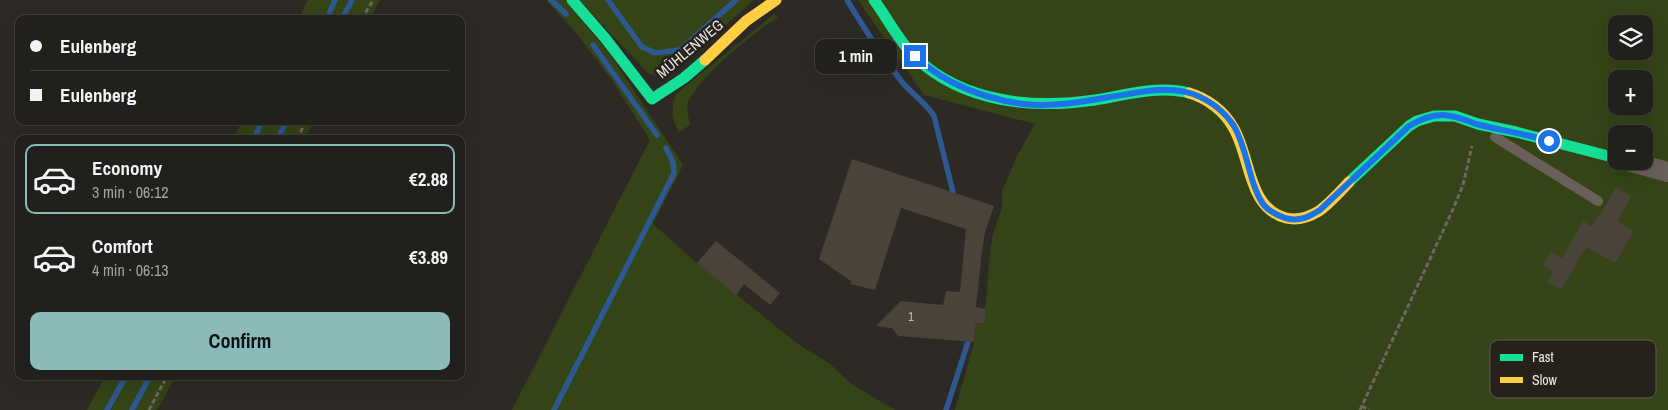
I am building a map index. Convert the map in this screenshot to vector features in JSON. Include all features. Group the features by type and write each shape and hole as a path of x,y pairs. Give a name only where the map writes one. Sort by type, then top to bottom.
{"street":[{"name":"MÜHLENWEG","path":"572,0 605,38 652,99 702,63 754,14 776,0"},
{"path":"874,0 902,42 922,64 946,80 984,94 1024,104 1048,105 1070,104 1173,90 1202,98 1219,109 1233,125 1264,205 1273,212 1291,219 1305,219 1320,210 1395,139 1417,122 1443,115 1455,116 1478,124 1608,156"},
{"path":"1653,168 1668,172"}],"lane":[{"path":"1478,124 1514,150 1598,201"}],"path":[{"path":"364,15 373,0"},
{"path":"1369,410 1361,408 1454,207 1463,185 1478,124"},
{"path":"148,410 165,380"}],"green space":[{"path":"308,0 380,0 372,15 300,15"},
{"path":"546,0 565,0 609,53 683,165 653,224 697,263 798,344 829,363 850,383 895,410 512,410 650,140 611,79 577,34"},
{"path":"579,0 754,0 671,74 660,76 649,74"},
{"path":"858,0 1668,0 1668,410 955,410 974,343 976,323 984,324 993,234 1002,208 1002,191 1016,158 1035,124 924,95"},
{"path":"774,14 778,18 742,43 702,81 687,105 690,125 679,132 674,123 673,113 676,94"},
{"path":"240,125 312,125 307,135 235,135"},
{"path":"103,380 174,380 157,410 87,410"}],"building":[{"path":"852,159 994,206 985,232 976,307 986,309 984,324 976,323 974,342 898,336 892,328 876,326 901,301 943,305 946,291 960,292 966,229 901,208 875,290 850,284 851,281 819,259"},
{"path":"1616,187 1632,196 1617,221 1634,231 1615,263 1586,247 1561,290 1547,282 1553,272 1543,265 1551,252 1562,258 1583,221 1591,226"},
{"path":"716,241 780,293 770,305 744,284 736,295 697,263"}],"waterway":[{"path":"329,15 335,0"},
{"path":"344,15 352,0"},
{"path":"551,0 566,14"},
{"path":"608,0 642,47 655,53 680,50 736,0"},
{"path":"847,0 873,42 895,72 934,116 953,192"},
{"path":"593,45 657,135"},
{"path":"256,135 260,125"},
{"path":"279,135 285,125"},
{"path":"554,410 674,173 673,162 666,148"},
{"path":"946,410 968,342"},
{"path":"107,410 124,380"},
{"path":"132,410 148,380"}],"traffic: fast":[{"path":"572,0 605,38 652,99 684,78 705,60"},
{"path":"874,0 899,38 916,58 935,73 956,85 978,93 1024,103 1048,104 1095,100 1154,90 1189,93"},
{"path":"1349,182 1409,126 1417,121 1434,116 1455,116 1478,124 1608,156"}],"traffic: slow":[{"path":"705,60 746,21 776,0"},
{"path":"1189,93 1208,102 1229,121 1239,139 1257,192 1264,204 1273,212 1290,219 1299,219 1311,215 1327,205 1349,182"}],"route":[{"path":"915,56 937,75 964,88 1024,104 1070,104 1165,90 1182,91 1202,98 1219,109 1233,125 1264,205 1282,216 1298,220 1305,219 1331,202 1409,126 1434,116 1455,116 1478,124 1549,141"}]}
